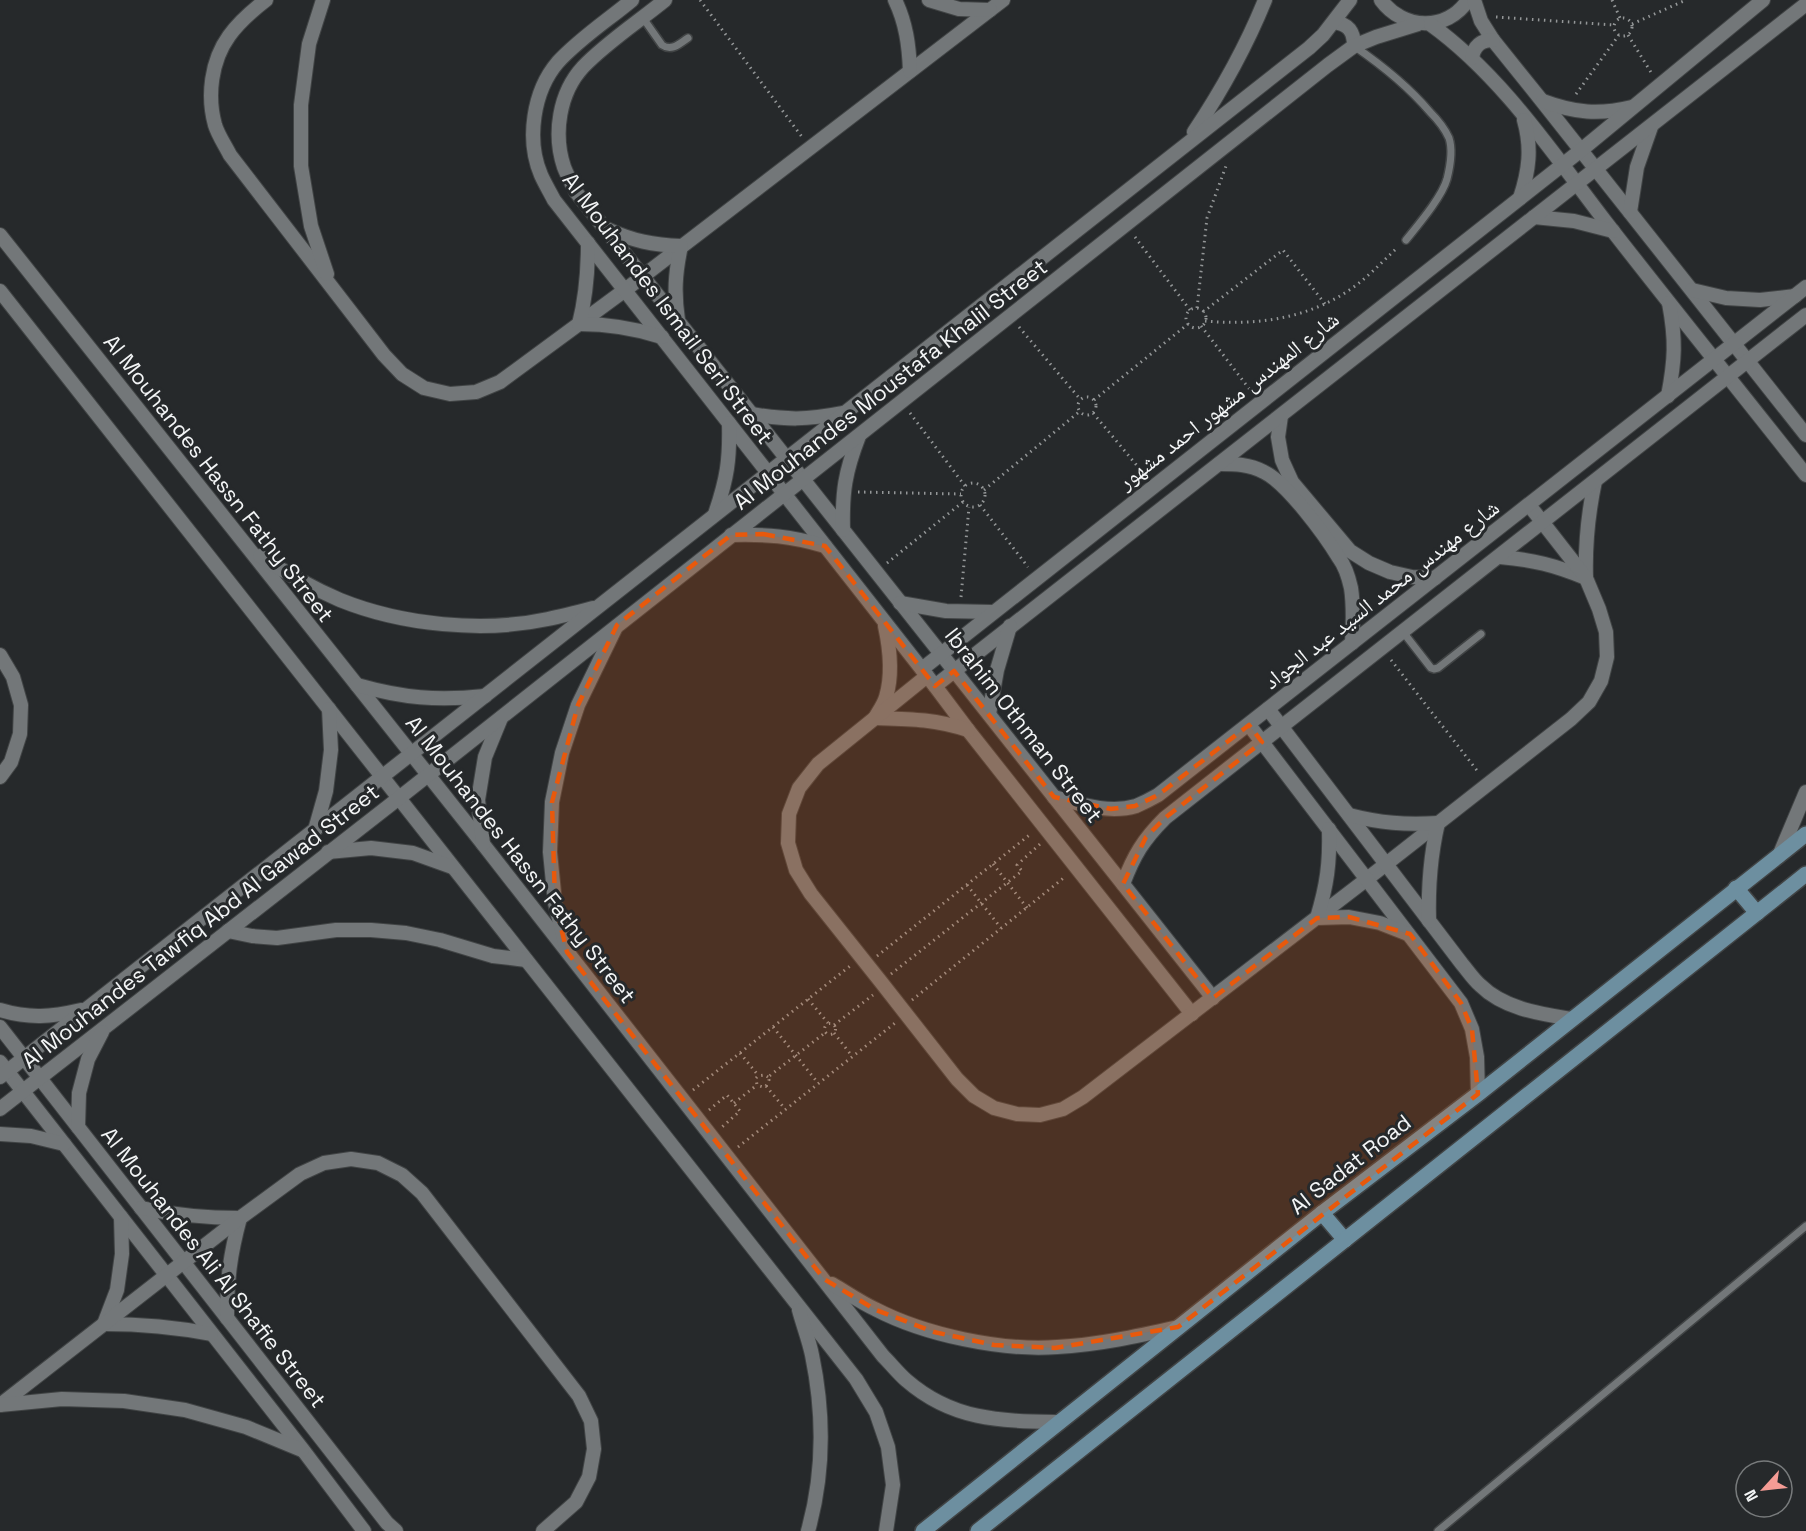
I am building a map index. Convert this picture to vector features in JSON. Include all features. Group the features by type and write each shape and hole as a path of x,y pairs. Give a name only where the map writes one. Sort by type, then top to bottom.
{"main road":[{"name":"Al Sadat Road","path":"923,1531 1322,1213 1478,1094 1806,834"},
{"path":"978,1531 1806,874"},
{"path":"1736,888 1756,913"},
{"path":"1322,1213 1345,1240"}],"street":[{"path":"266,0 249,13 228,36 215,65 210,96 216,127 230,155 384,355 402,374 424,388 450,394 476,392 501,382 1004,0"},
{"path":"323,0 309,44 301,105 301,166 311,226 330,285"},
{"name":"Al Mouhandes Ismail Seri Street","path":"633,0 578,43 557,64 542,88 534,117 534,146 540,174 554,200 784,494"},
{"name":"Al Mouhandes Ismail Seri Street","path":"665,0 582,68 568,90 560,116 558,142 564,168 576,192 802,479"},
{"path":"895,0 902,15 909,42 910,71"},
{"path":"929,0 959,9 990,10"},
{"path":"1187,143 1223,88 1253,30 1265,0"},
{"name":"Al Mouhandes Moustafa Khalil Street","path":"382,777 1309,48 1334,22 1350,0"},
{"path":"1381,0 1396,15 1407,21 1424,24 1449,38 1472,58 1523,115 1806,475"},
{"name":"Al Mouhandes Moustafa Khalil Street","path":"399,798 1354,46 1376,37 1442,21 1463,8 1468,0"},
{"path":"1474,0 1479,16 1493,40 1806,435"},
{"path":"1741,17 1742,0"},
{"name":"شارع المهندس مشهور احمد مشهور","path":"928,677 941,654 1637,106 1763,0"},
{"name":"شارع المهندس مشهور احمد مشهور","path":"928,677 954,671 1806,4"},
{"path":"1334,22 1343,23 1350,29 1354,37 1354,46"},
{"path":"1472,58 1476,46 1481,42 1493,40"},
{"path":"1542,101 1565,109 1589,112 1614,111 1637,106"},
{"path":"1520,198 1527,178 1530,157 1523,115"},
{"path":"1630,212 1636,167 1652,125"},
{"path":"1534,217 1574,220 1613,231"},
{"path":"605,228 629,239 654,245 681,246"},
{"name":"Al Mouhandes Hassn Fathy Street","path":"0,235 483,844 883,1356 905,1380 932,1399 961,1412 992,1420 1060,1422"},
{"path":"579,324 585,297 588,243"},
{"path":"679,323 674,297 675,272 681,246"},
{"path":"1692,290 1726,298 1760,300 1800,292"},
{"path":"0,291 856,1379 876,1412 888,1447 893,1485 886,1531"},
{"name":"شارع مهندس محمد السيد عبد الجواد","path":"1054,798 1111,809 1135,806 1158,795 1800,292"},
{"path":"1668,396 1674,365 1674,333 1669,301"},
{"name":"شارع مهندس محمد السيد عبد الجواد","path":"1123,884 1132,859 1146,837 1165,818 1806,315"},
{"path":"579,324 607,324 662,337"},
{"path":"751,414 782,419 803,419 844,413"},
{"path":"1281,416 1278,437 1282,460 1292,482 1341,560 1350,586 1354,615 1352,644"},
{"path":"715,514 729,465 729,423"},
{"path":"843,530 843,492 848,465 860,434"},
{"path":"1219,464 1242,464 1265,472 1284,486 1350,550 1369,563 1401,574 1435,578"},
{"name":"Ibrahim Othman Street","path":"802,479 1213,998"},
{"path":"1586,578 1585,546 1588,513 1595,482"},
{"name":"Ibrahim Othman Street","path":"784,494 1192,1014"},
{"path":"928,677 818,764 799,788 789,814 788,843 796,870 811,894 957,1079 974,1096 994,1108 1017,1114 1040,1114 1063,1109 1083,1097 1368,879 1571,719 1589,702 1601,681 1607,657 1606,632 1599,609 1586,578 1529,505"},
{"path":"731,536 763,534 794,537 825,546"},
{"path":"250,550 294,578 341,600 392,616 433,623 495,626 547,620 598,606"},
{"path":"1500,556 1529,559 1558,566 1586,578"},
{"path":"900,603 946,611 993,612"},
{"path":"875,718 886,697 890,672 889,647 884,622"},
{"path":"567,952 555,903 550,852 552,802 562,753 578,705 617,626"},
{"path":"989,714 997,670 1010,627"},
{"path":"0,656 13,677 21,705 20,734 11,762 0,777"},
{"path":"357,685 388,694 420,699 485,696"},
{"path":"315,830 329,770 331,750 329,709"},
{"path":"1268,709 1482,987 1508,1004 1537,1013 1572,1018"},
{"path":"483,844 478,800 485,757 502,716"},
{"path":"875,718 924,719 968,730"},
{"path":"1249,724 1461,1003 1472,1029 1477,1057 1478,1094"},
{"name":"Al Mouhandes Tawfiq Abd Al Gawad Street","path":"2,1070 24,1058 382,777"},
{"path":"1779,856 1806,792"},
{"name":"Al Mouhandes Tawfiq Abd Al Gawad Street","path":"0,1109 399,798"},
{"path":"1348,815 1378,822 1408,825 1438,823"},
{"path":"1429,921 1428,888 1431,855 1438,823"},
{"path":"1317,918 1326,889 1329,869 1329,829"},
{"path":"328,852 371,848 413,853 454,868"},
{"path":"1317,918 1349,917 1380,923 1410,934"},
{"path":"228,931 277,938 336,930 406,933 440,940 493,956 526,960"},
{"path":"0,1010 17,1015 52,1017 86,1009"},
{"name":"Al Mouhandes Ali Al Shafie Street","path":"0,1027 387,1523 396,1531"},
{"path":"78,1127 79,1093 88,1059 103,1029"},
{"name":"Al Mouhandes Ali Al Shafie Street","path":"2,1070 23,1092 64,1144 364,1531"},
{"path":"0,1134 31,1136 64,1144"},
{"path":"0,1405 300,1174 324,1162 351,1158 378,1163 402,1174 422,1193 579,1396 591,1421 594,1449 589,1477 576,1502 543,1531"},
{"path":"141,1208 173,1215 240,1218"},
{"path":"104,1324 117,1290 123,1254 121,1217"},
{"path":"227,1318 227,1284 240,1218"},
{"path":"824,1279 876,1310 934,1332 994,1345 1055,1348 1116,1340 1178,1327"},
{"path":"796,1302 812,1353 820,1406 820,1459 813,1512 808,1531"},
{"path":"104,1324 176,1327 212,1334"},
{"path":"0,1405 62,1399 114,1401 185,1410 246,1427 303,1450"}],"lane":[{"path":"643,18 666,48 672,48 688,38"},
{"path":"1354,46 1387,69 1415,94 1439,121 1449,139 1451,157 1447,181 1406,240"},
{"path":"1403,632 1434,669 1481,634"},
{"path":"1438,1531 1806,1226"}],"path":[{"path":"700,0 810,148"},
{"path":"1612,0 1620,18"},
{"path":"1632,24 1686,0"},
{"path":"1479,16 1614,25"},
{"path":"1614,25 1620,18"},
{"path":"1620,18 1628,19 1632,24 1633,28 1628,35"},
{"path":"1614,25 1619,35"},
{"path":"1619,35 1628,35"},
{"path":"1565,109 1619,35"},
{"path":"1628,35 1660,86"},
{"path":"1197,308 1207,218 1237,136"},
{"path":"1125,225 1190,310"},
{"path":"1205,321 1254,323 1302,313 1325,304 1356,285 1406,240"},
{"path":"1203,312 1283,250 1325,304"},
{"path":"1197,308 1203,312 1205,321 1197,328 1188,324 1186,314 1197,308"},
{"path":"1010,316 1080,399"},
{"path":"1094,400 1188,324"},
{"path":"1202,326 1260,402"},
{"path":"1088,396 1094,400 1096,410 1086,416 1079,412 1077,408 1080,399 1088,396"},
{"path":"901,402 965,486"},
{"path":"969,507 980,505 983,501 984,490 1079,412"},
{"path":"1093,413 1154,485"},
{"path":"965,486 975,484 984,490"},
{"path":"965,486 961,494 963,502 969,507"},
{"path":"843,492 961,494"},
{"path":"876,572 963,502"},
{"path":"980,505 1036,578"},
{"path":"959,611 969,507"},
{"path":"1382,648 1488,784"},
{"path":"682,1099 808,999 864,961 993,864 1047,830"},
{"path":"834,1025 981,903 1022,872 1017,865 1047,830"},
{"path":"993,864 1027,908"},
{"path":"727,1155 852,1056 1001,928 1076,868"},
{"path":"966,885 1001,928"},
{"path":"808,999 828,1023 834,1025"},
{"path":"826,1032 825,1026 828,1023"},
{"path":"834,1025 834,1033 852,1056"},
{"path":"773,1026 818,1083"},
{"path":"826,1032 834,1033"},
{"path":"766,1086 768,1077 826,1032"},
{"path":"740,1053 758,1076"},
{"path":"758,1076 768,1077"},
{"path":"757,1085 758,1076"},
{"path":"757,1085 766,1086"},
{"path":"734,1103 757,1085"},
{"path":"766,1086 785,1109"},
{"path":"698,1119 727,1095 734,1103 740,1111 711,1136"}],"highlighted area":[{"path":"763,534 825,546 935,686 954,671 1054,797 1111,809 1135,806 1158,795 1249,725 1262,742 1165,818 1146,837 1123,884 1213,998 1317,918 1349,917 1410,934 1461,1003 1472,1029 1478,1094 1178,1327 1055,1348 994,1345 934,1332 876,1310 824,1279 567,952 555,903 552,802 578,705 617,625 731,535"}]}
